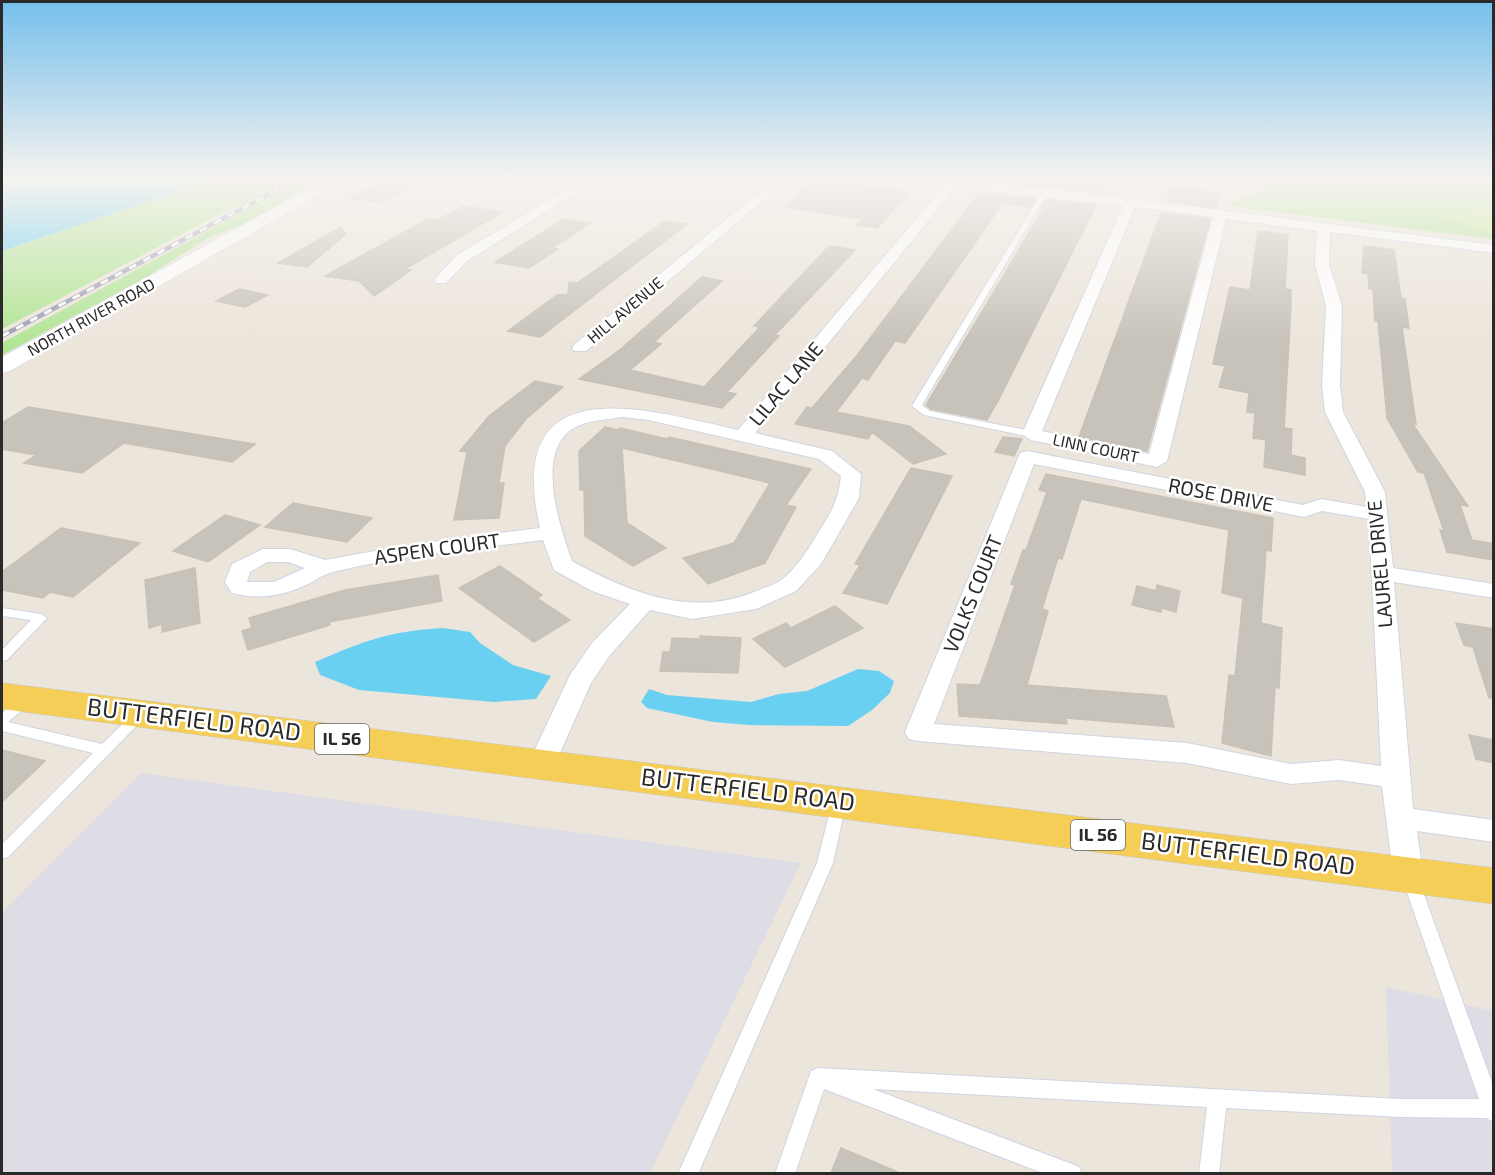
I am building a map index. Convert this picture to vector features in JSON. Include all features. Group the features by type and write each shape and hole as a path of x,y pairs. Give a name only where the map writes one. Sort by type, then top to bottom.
{"main road":[{"name":"NORTH RIVER ROAD","path":"2,366 238,235"},
{"name":"BUTTERFIELD ROAD","path":"10,705 141,714 1494,886"}],"street":[{"path":"441,280 462,258 500,235"},
{"name":"HILL AVENUE","path":"580,348 715,235"},
{"name":"LILAC LANE","path":"645,602 692,612 748,604 788,586 810,564 849,498 851,474 825,455 742,437 910,235"},
{"name":"LINN COURT","path":"1117,235 1031,434 1157,461 1215,235"},
{"name":"LAUREL DRIVE","path":"1324,235 1322,264 1334,306 1331,385 1334,412 1375,492 1379,515 1395,778 1408,874"},
{"path":"1379,235 1494,249"},
{"path":"542,764 579,681 601,649 645,602 600,586 562,565 550,533 542,466 545,451 561,429 582,418 622,412 649,415 742,437"},
{"name":"ROSE DRIVE","path":"1027,457 1304,511 1321,505 1379,515"},
{"name":"VOLKS COURT","path":"1027,457 918,732 1187,753 1291,774 1339,770 1395,778"},
{"name":"ASPEN COURT","path":"323,567 408,551 550,533"},
{"path":"1382,573 1494,591"},
{"path":"1401,818 1494,831"}],"lane":[{"path":"1019,235 916,406 927,413 1031,434"},
{"path":"2,612 41,618 2,657"},
{"path":"2,853 141,714"},
{"path":"2,726 104,750"},
{"path":"687,1173 825,863 840,802"},
{"path":"818,1077 1492,1111 1408,874"},
{"path":"785,1173 818,1077"},
{"path":"818,1077 1072,1173"},
{"path":"1209,1173 1218,1098"}],"shaded area":[{"path":"141,773 801,863 650,1173 2,1173 2,913"},
{"path":"1386,987 1493,1011 1493,1173 1392,1173"}],"green space":[{"path":"50,235 180,235 2,329 2,251"},
{"path":"200,235 216,235 143,279 2,355 2,343"},
{"path":"1460,235 1493,235 1493,239"}],"water":[{"path":"2,235 50,235 2,251"},
{"path":"443,628 470,632 480,643 513,665 551,676 536,699 494,702 359,690 320,675 315,662 377,638 424,629"},
{"path":"858,669 879,671 894,681 890,693 872,710 848,726 749,725 713,722 647,708 641,702 649,689 667,695 751,702 779,694 807,691"}],"building":[{"path":"327,235 345,235 307,267 278,263"},
{"path":"399,235 464,235 405,269 411,270 374,296 359,281 325,276"},
{"path":"539,235 573,235 552,248 558,249 529,268 495,262"},
{"path":"645,235 673,235 540,337 508,331 557,295 568,294 569,282 577,283"},
{"path":"948,235 981,235 905,343 895,341 868,380 862,378 836,412 909,426 946,454 913,464 872,432 868,439 795,424 807,407 812,408 859,353"},
{"path":"1028,235 1081,235 987,420 931,409 926,405"},
{"path":"1153,235 1206,235 1147,451 1079,437"},
{"path":"1257,235 1288,235 1285,289 1291,290 1291,306 1284,428 1292,429 1291,455 1305,458 1305,475 1264,467 1266,440 1253,438 1255,413 1247,412 1249,393 1219,387 1225,366 1213,364 1230,287 1250,290"},
{"path":"829,246 855,250 775,335 779,336 727,392 736,394 722,408 579,379 621,349 702,277 722,281 654,342 661,344 630,370 704,387 760,327 754,326"},
{"path":"1364,246 1394,250 1401,298 1405,299 1409,328 1402,327 1416,424 1412,423 1468,506 1460,505 1472,540 1494,544 1494,560 1447,552 1440,530 1444,531 1424,473 1418,472 1387,418 1373,289 1369,289 1368,274 1362,273"},
{"path":"239,289 268,295 245,307 216,301"},
{"path":"535,381 563,387 526,419 505,446 499,483 504,483 499,518 454,520 467,452 460,451 489,416"},
{"path":"28,407 255,444 232,462 124,443 82,473 24,463 36,455 2,449 2,423"},
{"path":"605,427 618,430 620,428 667,439 669,437 811,469 786,505 796,507 765,563 708,584 683,558 734,543 770,483 622,448 627,523 666,548 633,566 585,536 584,490 580,490 579,451"},
{"path":"1003,437 1022,439 1014,456 995,452"},
{"path":"911,468 952,476 887,604 843,593 860,565 855,564"},
{"path":"1046,474 1273,518 1271,551 1266,550 1261,623 1282,628 1279,688 1275,687 1271,756 1222,743 1229,675 1235,676 1243,598 1222,593 1229,530 1081,499 1062,559 1058,558 1042,609 1048,611 1027,685 1166,696 1174,727 1066,718 1067,724 959,716 957,684 980,685 1015,585 1011,584 1047,492 1039,490"},
{"path":"293,503 372,518 347,542 265,527"},
{"path":"225,515 260,525 208,562 173,551"},
{"path":"61,528 140,543 73,597 50,592 43,598 2,590 2,572"},
{"path":"500,566 542,595 537,598 570,620 534,642 459,588"},
{"path":"195,568 200,623 162,632 162,624 149,628 145,580"},
{"path":"438,575 442,601 329,622 330,625 248,650 242,631 252,628 249,618 345,590"},
{"path":"1157,585 1180,591 1176,612 1162,608 1161,612 1132,605 1137,586 1156,591"},
{"path":"835,606 863,628 785,667 753,639 786,623 791,628"},
{"path":"1456,623 1494,629 1494,697 1489,698 1473,647 1464,645"},
{"path":"700,636 741,638 738,673 660,671 663,652 670,652 672,638 700,639"},
{"path":"1469,735 1494,740 1494,763 1476,759"},
{"path":"2,750 45,761 2,802"},
{"path":"841,1148 900,1173 831,1173"}],"railway":[{"path":"2,336 193,235"}]}
